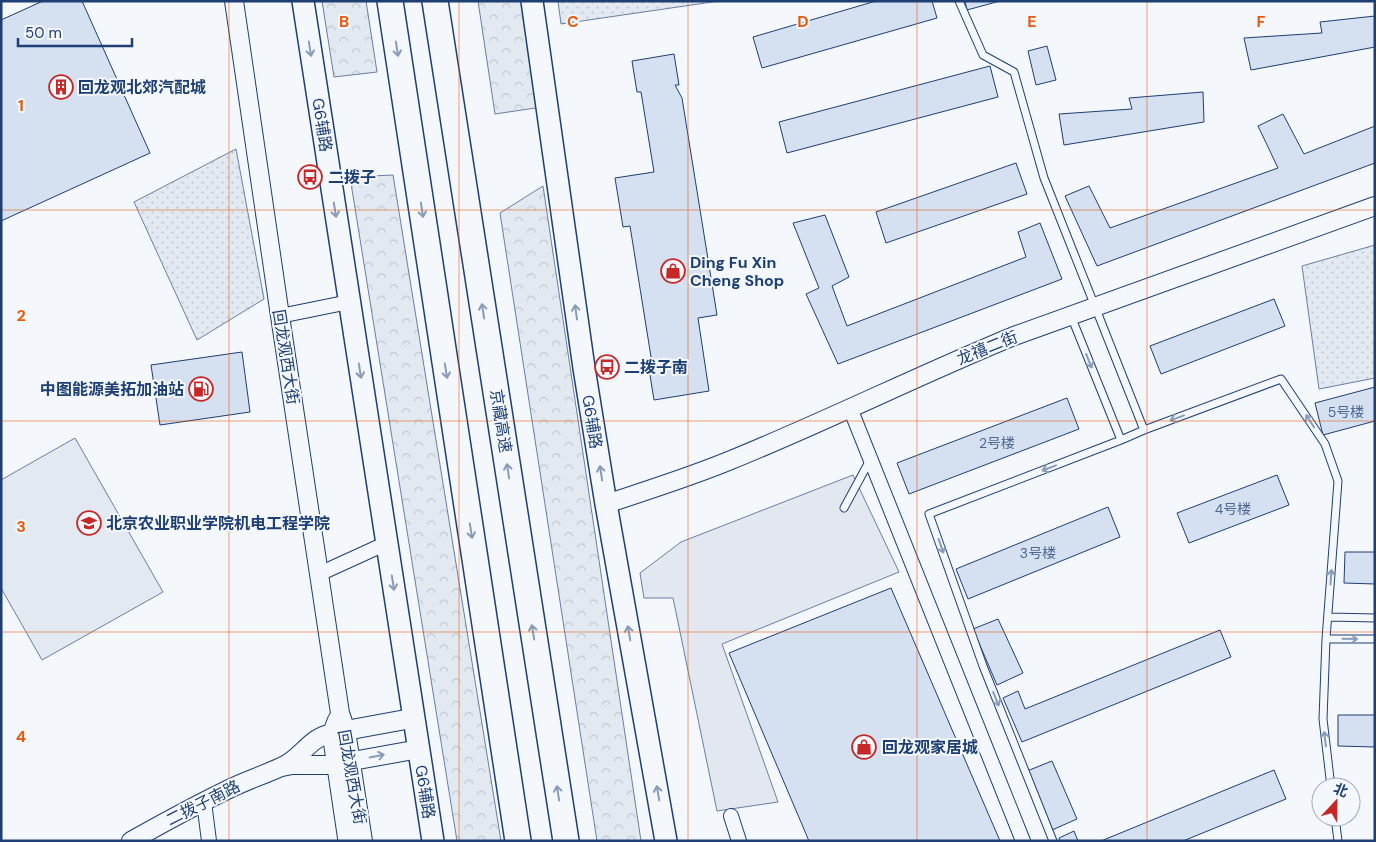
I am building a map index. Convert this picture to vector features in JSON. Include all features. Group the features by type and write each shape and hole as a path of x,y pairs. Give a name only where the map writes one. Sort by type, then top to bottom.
{"highway":[{"path":"390,1 518,841"},
{"name":"京藏高速","path":"435,1 566,841"}],"main road":[{"name":"G6辅路","path":"303,1 433,841"},
{"name":"G6辅路","path":"532,1 584,368 606,504 666,841"},
{"name":"二拨子南路","path":"339,732 414,718"},
{"name":"回龙观西大街","path":"339,732 344,762 348,841"}],"street":[{"name":"回龙观西大街","path":"234,1 340,713 339,732"},
{"name":"龙禧二街","path":"606,504 731,460 961,358 1071,316 1375,206"},
{"path":"280,316 350,302"},
{"path":"850,408 1023,841"},
{"path":"319,574 387,543"},
{"name":"二拨子南路","path":"130,841 230,788 291,761 316,739 339,732"},
{"name":"二拨子南路","path":"277,768 292,765 317,766 419,748"},
{"name":"回龙观西大街","path":"344,762 363,841"},
{"path":"204,802 209,841"},
{"path":"731,816 739,841"}],"lane":[{"path":"959,1 983,55 1014,72 1044,178 1144,430"},
{"path":"1071,316 1121,440"},
{"path":"1052,841 983,666 929,514 1281,379 1325,444 1338,481 1326,638 1323,719 1330,777"},
{"path":"844,508 870,459"},
{"path":"1329,617 1375,618"},
{"path":"1326,638 1375,640"},
{"path":"1336,827 1338,841"}],"green space":[{"path":"322,1 366,1 377,72 334,77"},
{"path":"478,1 525,1 542,107 495,114"},
{"path":"558,1 719,1 561,24"},
{"path":"236,149 264,299 197,340 134,202"},
{"path":"393,175 501,841 457,841 350,177"},
{"path":"543,186 641,841 597,841 500,213"},
{"path":"1375,245 1375,378 1319,389 1302,266"},
{"path":"75,438 163,592 42,660 1,588 1,480"}],"shaded area":[{"path":"853,475 899,572 722,644 778,802 717,811 673,598 644,598 640,573 681,542"}],"building":[{"name":"回龙观北郊汽配城","path":"43,1 82,1 150,153 1,221 1,20"},
{"path":"876,1 932,1 937,18 762,68 753,37"},
{"path":"965,1 1000,1 967,10"},
{"path":"1375,16 1375,47 1251,70 1244,38 1322,33 1320,22"},
{"path":"1047,46 1056,80 1036,85 1028,51"},
{"name":"Ding Fu Xin Cheng Shop","path":"674,54 679,85 675,85 682,98 717,315 698,318 709,391 654,400 648,363 652,363 630,226 623,227 615,178 654,172 641,92 637,92 632,61"},
{"path":"990,66 998,97 787,153 779,122"},
{"path":"1203,92 1204,122 1064,145 1059,114 1132,109 1129,98"},
{"path":"1283,114 1304,154 1375,126 1375,163 1097,266 1065,196 1089,186 1110,228 1278,168 1258,126"},
{"path":"1016,163 1027,194 886,243 876,212"},
{"path":"825,215 849,277 832,286 847,326 1026,257 1018,232 1040,223 1062,279 838,364 806,294 819,288 793,223"},
{"path":"1274,299 1285,326 1161,374 1150,346"},
{"name":"中图能源美拓加油站","path":"242,352 250,412 160,425 151,365"},
{"path":"1375,387 1375,421 1323,435 1315,403"},
{"path":"1067,398 1079,429 909,494 897,463"},
{"path":"1277,475 1289,505 1189,543 1177,513"},
{"path":"1108,507 1120,537 968,599 956,569"},
{"path":"1345,552 1375,552 1375,584 1344,583"},
{"name":"回龙观家居城","path":"891,588 1000,841 809,841 729,653"},
{"path":"998,619 1023,673 997,685 973,629"},
{"path":"1220,630 1231,657 1022,742 1003,698 1018,691 1025,709"},
{"path":"1338,715 1375,715 1375,747 1338,746"},
{"path":"1052,761 1077,819 1052,830 1027,771"},
{"path":"1274,770 1286,799 1183,841 1101,841"},
{"path":"1074,831 1078,841 1060,841 1059,838"}],"place":[{"name":"回龙观北郊汽配城","path":"61,87"},
{"name":"二拨子","path":"310,177"},
{"name":"Ding Fu Xin Cheng Shop","path":"673,271"},
{"name":"二拨子南","path":"607,367"},
{"name":"中图能源美拓加油站","path":"201,389"},
{"name":"北京农业职业学院机电工程学院","path":"89,523"},
{"name":"回龙观家居城","path":"864,747"}]}
